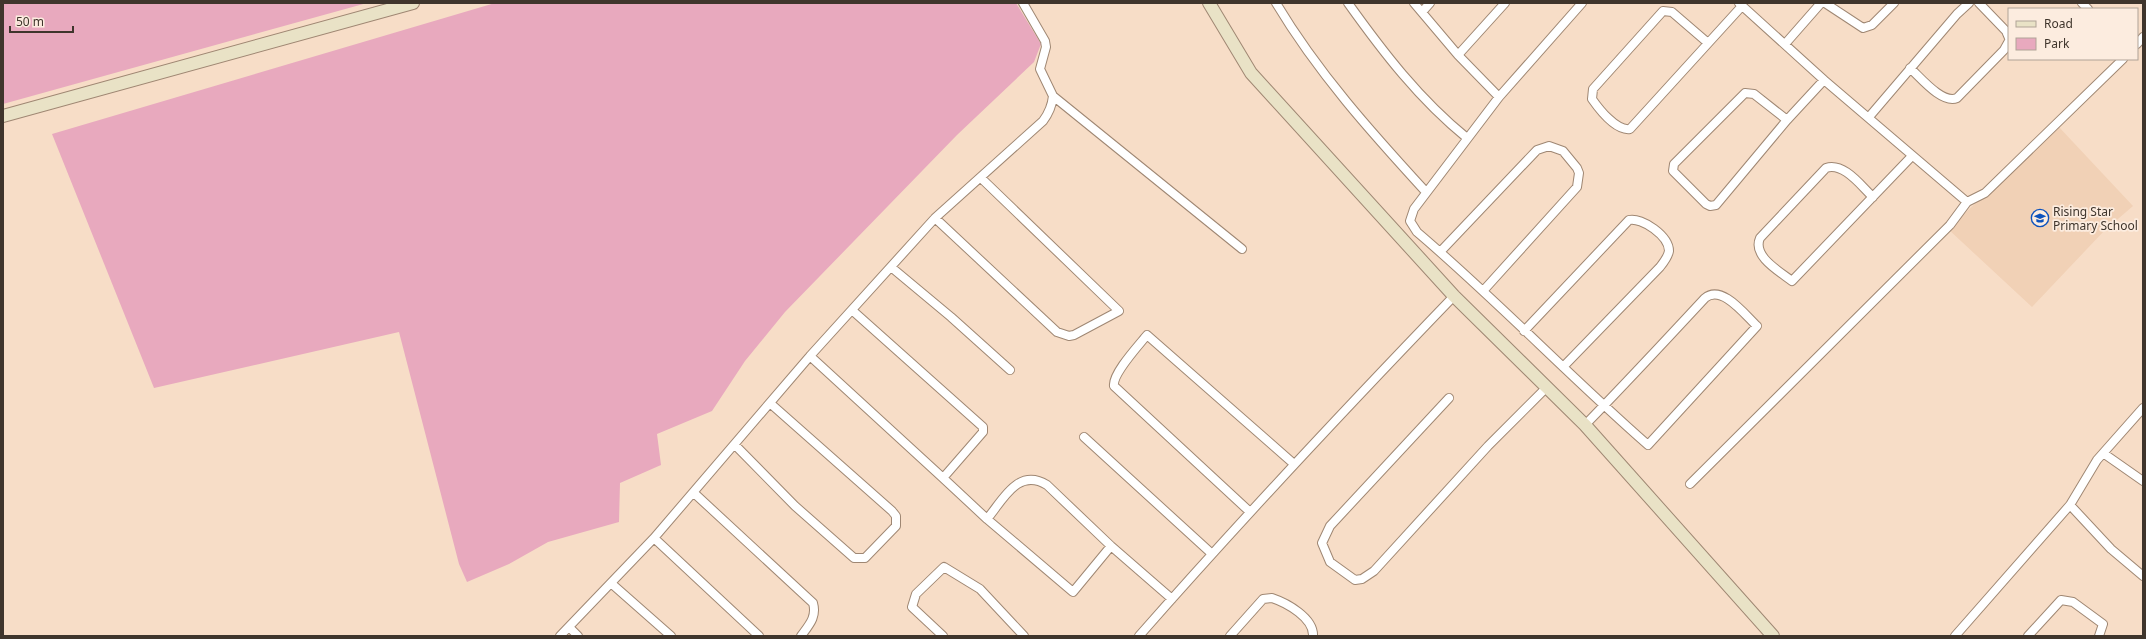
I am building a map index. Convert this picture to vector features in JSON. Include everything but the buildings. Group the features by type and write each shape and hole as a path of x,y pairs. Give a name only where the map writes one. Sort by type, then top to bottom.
{"main road":[{"path":"3,116 413,3"},
{"path":"1209,3 1251,73 1454,296 1585,425 1773,636"}],"street":[{"path":"1022,3 1045,41 1046,47 1040,69 1053,96 1242,249"},
{"path":"1276,3 1294,33 1341,97 1426,192"},
{"path":"1348,3 1398,71 1443,119 1466,138"},
{"path":"1414,3 1458,55 1499,97"},
{"path":"1422,12 1430,3"},
{"path":"1458,55 1505,3"},
{"path":"1582,3 1499,97 1466,138 1414,209 1410,221 1417,232 1483,291 1603,406 1648,445 1757,326 1724,296 1715,293 1710,294 1603,406 1585,425"},
{"path":"1785,44 1821,3"},
{"path":"1825,3 1863,28 1872,25 1894,3"},
{"path":"1869,117 1957,14 1969,3"},
{"path":"1979,3 2006,31 2008,36"},
{"path":"1708,43 1672,12 1663,11 1593,89 1592,99 1616,125 1626,130 1630,129 1708,43 1740,5 1824,80 1967,202"},
{"path":"1910,68 1943,98 1952,100 1957,98 2004,50 2008,43"},
{"path":"1690,484 1950,225 1967,202 1985,193 2122,60"},
{"path":"1787,120 1754,94 1745,93 1674,164 1673,171 1706,204 1710,206 1716,205 1787,120 1824,80"},
{"path":"560,636 570,628 654,538 771,404 810,356 853,311 935,218 1043,121 1051,107 1053,96"},
{"path":"1440,252 1537,150 1549,146 1563,151 1577,168 1579,173 1577,187 1483,291"},
{"path":"1873,197 1841,168 1830,166 1826,168 1760,238 1758,243 1759,253 1792,281 1873,197 1912,156"},
{"path":"935,218 1057,332 1069,336 1074,335 1119,312 981,178"},
{"path":"1524,331 1629,220 1643,222 1665,239 1669,252 1667,258 1660,267 1563,367"},
{"path":"891,267 952,317 1010,370"},
{"path":"1139,636 1211,553 1454,296"},
{"path":"853,311 983,427 983,432 943,478"},
{"path":"1250,512 1209,472 1116,389 1114,379 1147,335 1294,464"},
{"path":"810,356 987,519 1073,592 1111,546"},
{"path":"1449,398 1330,526 1325,535 1322,543 1330,562 1355,580 1362,579 1374,571 1488,446 1547,387"},
{"path":"735,445 795,506 854,558 865,558 896,526 896,516 892,512 771,404"},
{"path":"1955,636 2070,505 2103,453 2143,408"},
{"path":"1084,437 1211,553"},
{"path":"2103,453 2143,481"},
{"path":"987,519 1016,484 1024,480 1039,480 1047,485 1111,546 1172,599"},
{"path":"694,493 813,603 815,608 813,621 801,636"},
{"path":"2070,505 2111,549 2143,576"},
{"path":"654,538 759,636"},
{"path":"943,636 912,606 916,594 944,566 980,589 1024,636"},
{"path":"612,584 671,636"},
{"path":"1230,636 1263,599 1272,598 1298,612 1309,622 1312,628 1313,636"},
{"path":"2028,636 2061,600 2073,602 2103,624 2099,636"},
{"path":"570,628 578,636"}],"shaded area":[{"name":"Rising Star Primary School","path":"2058,126 2133,206 2104,231 2032,307 1948,229"}],"green space":[{"path":"3,3 367,3 3,104"},
{"path":"495,3 1016,3 1041,44 1034,62 957,135 785,312 745,361 712,411 657,434 661,465 620,483 619,522 548,542 509,564 467,582 459,564 399,332 154,388 52,134"}],"place":[{"name":"Rising Star Primary School","path":"2040,218"}]}
